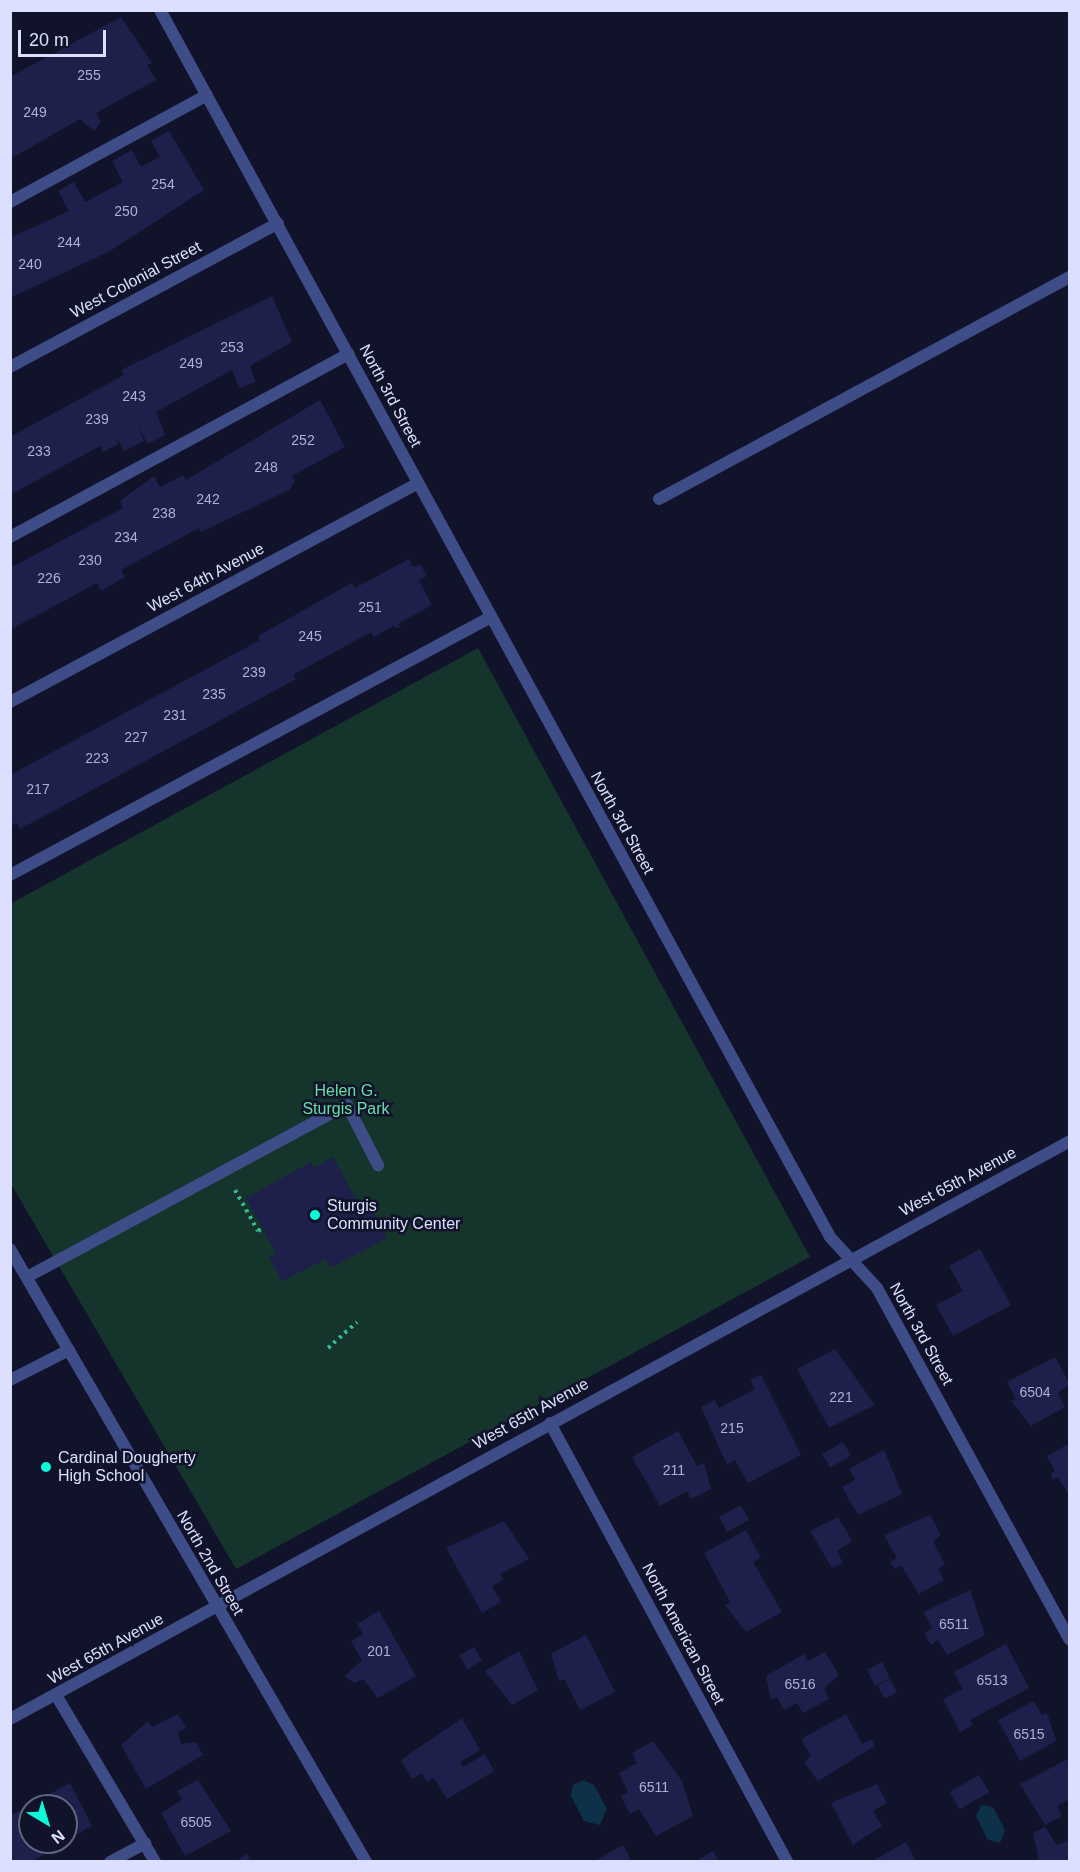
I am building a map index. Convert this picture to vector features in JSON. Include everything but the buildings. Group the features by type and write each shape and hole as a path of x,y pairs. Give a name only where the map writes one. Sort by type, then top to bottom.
{"street":[{"name":"North 3rd Street","path":"160,10 824,1226 849,1260 877,1288 1070,1640"},
{"path":"10,202 207,95"},
{"name":"West Colonial Street","path":"10,367 278,223"},
{"path":"659,499 1070,277"},
{"path":"10,537 349,354"},
{"name":"West 64th Avenue","path":"10,702 418,483"},
{"path":"10,875 490,617"},
{"path":"27,1277 347,1105 378,1165"},
{"name":"West 65th Avenue","path":"10,1719 1070,1141"},
{"name":"North 2nd Street","path":"10,1249 366,1862"},
{"path":"10,1380 69,1350"},
{"name":"North American Street","path":"550,1423 787,1862"},
{"path":"56,1695 155,1862"},
{"path":"110,1862 145,1843"}],"path":[{"path":"225,1170 258,1231 263,1228"},
{"path":"328,1347 357,1322"}],"green space":[{"name":"Helen G. Sturgis Park","path":"478,648 810,1257 236,1569 11,1184 10,904"}],"water":[{"path":"583,1780 594,1785 607,1809 600,1825 584,1821 571,1796 573,1785"},
{"path":"981,1805 993,1807 1005,1830 1000,1843 987,1839 976,1816"}],"place":[{"name":"Sturgis Community Center","path":"315,1215"},
{"name":"Cardinal Dougherty High School","path":"46,1467"}]}
